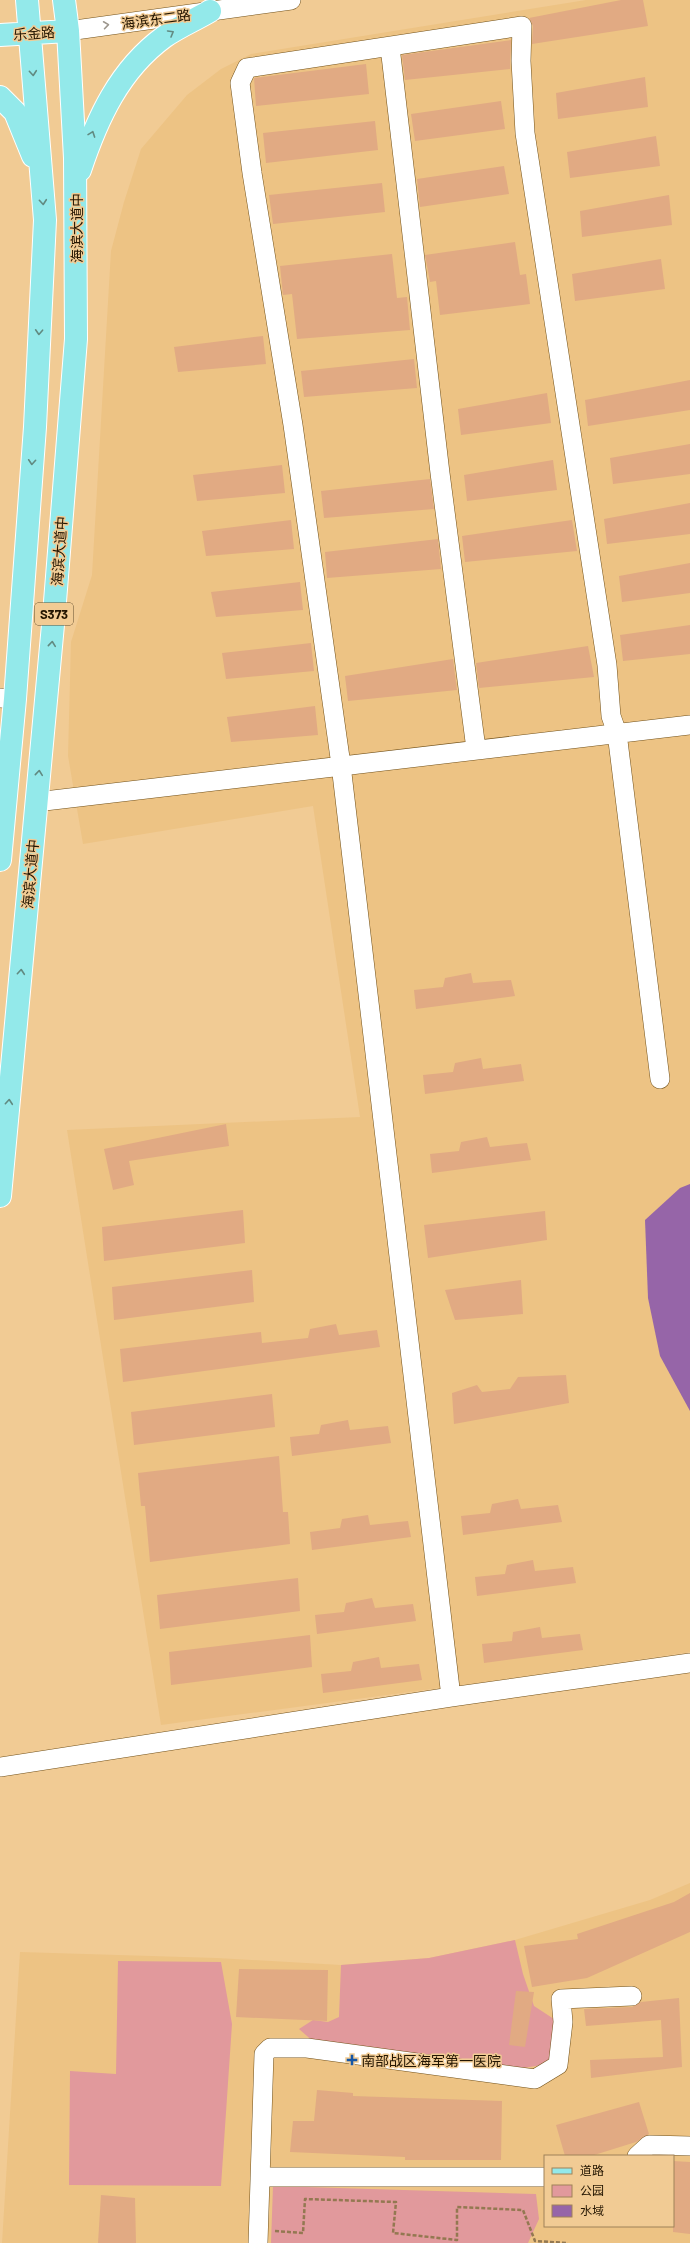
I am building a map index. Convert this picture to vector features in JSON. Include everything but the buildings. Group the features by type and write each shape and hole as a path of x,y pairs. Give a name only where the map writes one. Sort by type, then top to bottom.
{"main road":[{"name":"S373","path":"0,860 7,699 35,427 44,220 27,0"},
{"name":"海滨大道中","path":"0,1196 54,614 76,339 75,184 68,31 64,0"},
{"path":"75,184 93,131 111,95 135,63 164,37 210,11"},
{"name":"乐金路","path":"0,35 68,31"},
{"path":"0,96 14,112 41,178"}],"street":[{"name":"海滨东二路","path":"68,31 291,0"},
{"path":"451,1697 342,765 293,426 252,173 240,83 247,68 522,26 521,61 525,133 607,665 611,716 617,733 660,1078"},
{"path":"390,47 440,474 476,750"},
{"path":"36,802 690,725"},
{"path":"0,1767 451,1697 690,1663"},
{"path":"258,2236 264,2054 270,2048 307,2048 535,2079 558,2064 563,2022 561,1999 632,1996"},
{"path":"638,2155 649,2145 690,2146"},
{"path":"260,2177 544,2177"}],"path":[{"path":"258,2236 303,2233 304,2198 396,2202 393,2233 457,2240 457,2207 523,2210 535,2241 568,2243"}],"shaded area":[{"path":"586,0 690,0 690,1652 477,1683 161,1725 67,1130 360,1117 313,806 83,844 68,756 71,642 92,575 111,251 124,202 141,149 187,95 221,69 251,54"},
{"name":"南部战区海军第一医院","path":"690,1883 690,2243 2,2243 20,1952 217,1958 341,1965 429,1958 515,1940 650,1900"}],"green space":[{"path":"515,1940 523,1974 534,2006 557,2021 549,2061 542,2065 517,2069 315,2043 299,2029 313,2020 328,2022 339,2017 341,1965 429,1958"},
{"path":"118,1961 221,1962 232,2024 221,2186 69,2185 70,2071 116,2074"},
{"path":"273,2186 536,2194 539,2219 528,2243 271,2243"}],"water":[{"path":"690,1184 690,1411 660,1356 648,1298 645,1220 680,1188"}],"place":[{"name":"南部战区海军第一医院","path":"352,2060"}]}
